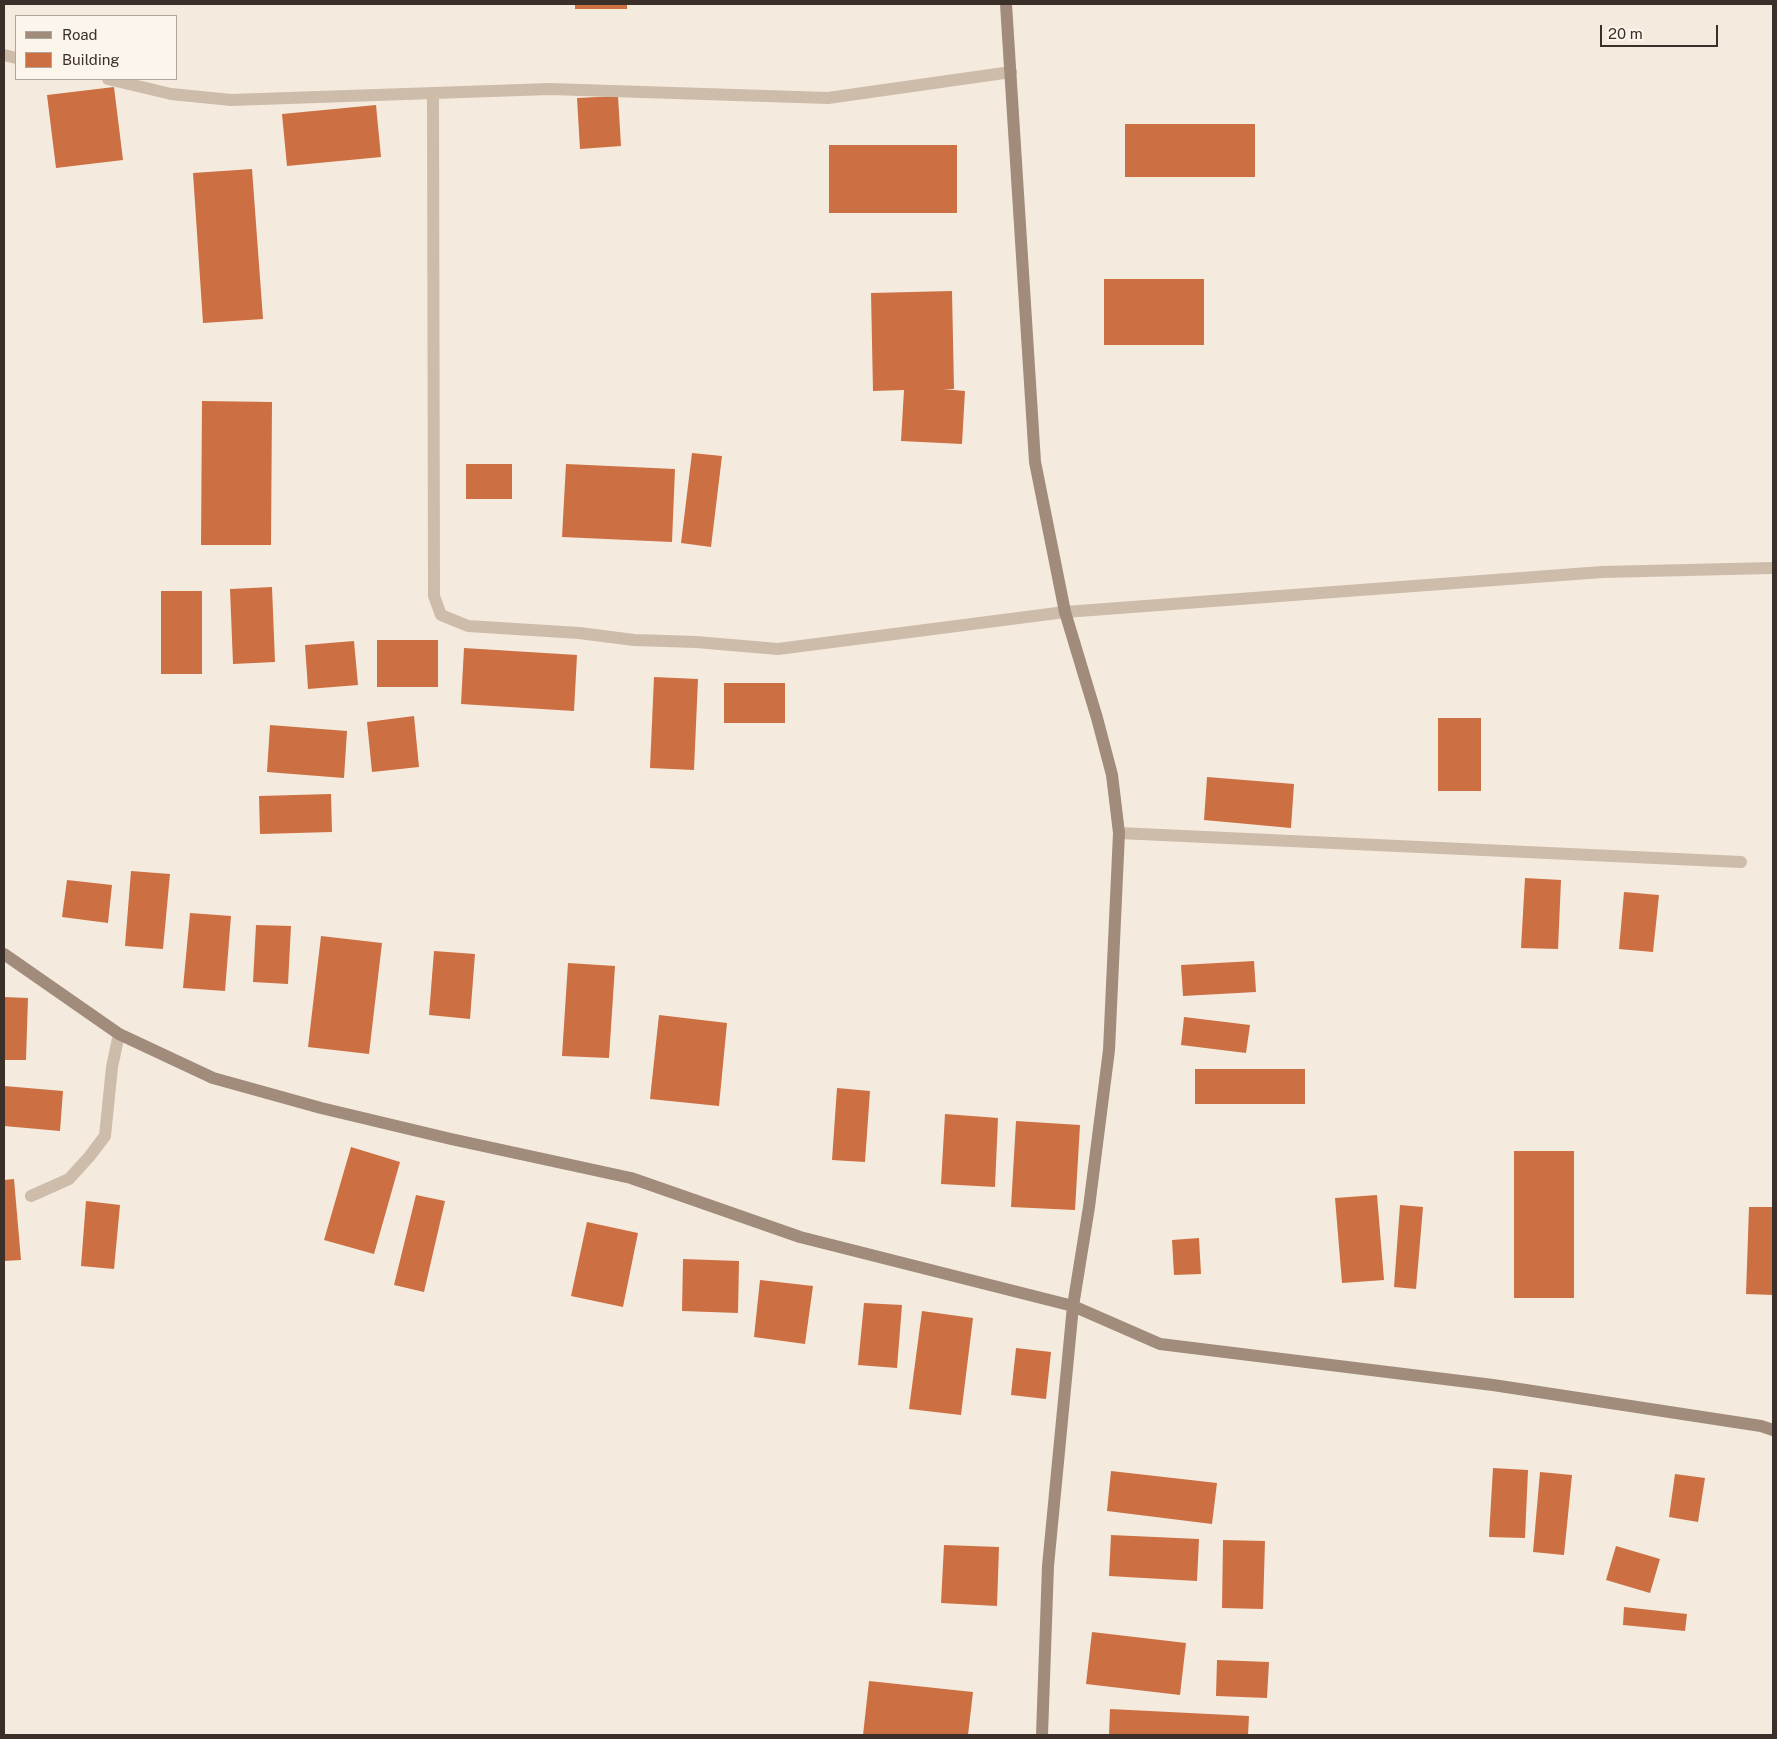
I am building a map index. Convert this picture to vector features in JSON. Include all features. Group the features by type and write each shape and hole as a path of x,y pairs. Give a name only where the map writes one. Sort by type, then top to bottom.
{"street":[{"path":"1006,4 1035,462 1065,612 1112,775 1119,834 1109,1050 1089,1207 1073,1306 1048,1566 1042,1735"},
{"path":"112,80 171,94 231,100 550,89 828,98 1010,72"},
{"path":"433,93 434,596 441,615 468,626 579,633 634,640 696,642 778,649 1065,612 1602,572 1773,568"},
{"path":"1119,834 1741,862"},
{"path":"4,954 119,1034 213,1078 322,1108 451,1139 631,1178 800,1237 1073,1306 1160,1344 1492,1385 1761,1426 1773,1430"},
{"path":"31,1196 69,1179 105,1136 112,1068 119,1034"}],"building":[{"path":"575,4 627,4 627,9 575,9"},
{"path":"114,87 123,160 56,168 47,95"},
{"path":"618,96 621,146 580,149 577,98"},
{"path":"376,105 381,157 287,166 282,114"},
{"path":"1125,124 1255,124 1255,177 1125,177"},
{"path":"829,145 957,145 957,213 829,213"},
{"path":"252,169 263,319 203,323 193,173"},
{"path":"1104,279 1204,279 1204,345 1104,345"},
{"path":"952,291 954,389 943,389 965,391 962,444 901,441 904,390 873,391 871,293"},
{"path":"202,401 272,402 271,545 201,545"},
{"path":"692,453 722,456 711,547 681,543"},
{"path":"466,464 512,464 512,499 466,499"},
{"path":"566,464 675,469 672,542 562,537"},
{"path":"272,587 275,662 233,664 230,589"},
{"path":"161,591 202,591 202,674 161,674"},
{"path":"377,640 438,640 438,687 377,687"},
{"path":"354,641 358,685 308,689 305,645"},
{"path":"464,648 577,655 574,711 461,704"},
{"path":"654,677 698,679 694,770 650,768"},
{"path":"724,683 785,683 785,723 724,723"},
{"path":"414,716 419,767 372,772 367,722"},
{"path":"1438,718 1481,718 1481,791 1438,791"},
{"path":"270,725 347,731 344,778 267,772"},
{"path":"1207,777 1294,784 1291,828 1204,820"},
{"path":"331,794 332,832 260,834 259,796"},
{"path":"131,871 170,874 163,949 125,946"},
{"path":"1525,878 1561,880 1558,949 1521,948"},
{"path":"67,880 112,885 108,923 62,917"},
{"path":"1624,892 1659,895 1653,952 1619,949"},
{"path":"190,913 231,916 225,991 183,988"},
{"path":"256,925 291,926 288,984 253,982"},
{"path":"321,936 382,943 369,1054 308,1047"},
{"path":"434,951 475,954 470,1019 429,1015"},
{"path":"1254,961 1256,992 1183,996 1181,965"},
{"path":"568,963 615,966 609,1058 562,1056"},
{"path":"4,997 28,998 26,1060 4,1060"},
{"path":"659,1015 727,1023 719,1106 650,1099"},
{"path":"1184,1017 1250,1025 1246,1053 1181,1045"},
{"path":"1195,1069 1305,1069 1305,1104 1195,1104"},
{"path":"4,1086 63,1091 60,1131 4,1126"},
{"path":"837,1088 870,1091 865,1162 832,1160"},
{"path":"945,1114 998,1118 995,1187 941,1184"},
{"path":"1016,1121 1080,1125 1075,1210 1011,1207"},
{"path":"351,1147 400,1162 374,1254 324,1240"},
{"path":"1514,1151 1574,1151 1574,1298 1514,1298"},
{"path":"14,1179 21,1260 4,1261 4,1180"},
{"path":"416,1195 445,1201 424,1292 394,1285"},
{"path":"1377,1195 1384,1280 1342,1283 1335,1198"},
{"path":"86,1201 120,1205 114,1269 81,1266"},
{"path":"1400,1205 1423,1207 1416,1289 1394,1287"},
{"path":"1749,1207 1773,1207 1773,1295 1746,1294"},
{"path":"587,1222 638,1233 623,1307 571,1296"},
{"path":"1199,1238 1201,1274 1174,1275 1172,1240"},
{"path":"683,1259 739,1261 738,1313 682,1311"},
{"path":"760,1280 813,1286 805,1344 754,1337"},
{"path":"864,1303 902,1305 897,1368 858,1365"},
{"path":"922,1311 973,1318 961,1415 909,1409"},
{"path":"1016,1348 1051,1352 1046,1399 1011,1395"},
{"path":"1493,1468 1528,1470 1525,1538 1489,1537"},
{"path":"1111,1471 1217,1483 1212,1524 1107,1511"},
{"path":"1540,1472 1572,1475 1564,1555 1533,1552"},
{"path":"1675,1474 1705,1478 1698,1522 1669,1517"},
{"path":"1111,1535 1199,1539 1197,1581 1109,1576"},
{"path":"1223,1540 1265,1541 1263,1609 1222,1608"},
{"path":"944,1545 999,1547 997,1606 941,1603"},
{"path":"1616,1546 1660,1559 1650,1593 1606,1580"},
{"path":"1624,1607 1687,1614 1685,1631 1623,1625"},
{"path":"1092,1632 1186,1643 1180,1695 1086,1684"},
{"path":"1217,1660 1269,1662 1267,1698 1216,1696"},
{"path":"869,1681 973,1692 968,1735 863,1735"},
{"path":"1110,1709 1249,1716 1248,1735 1109,1735"}]}
